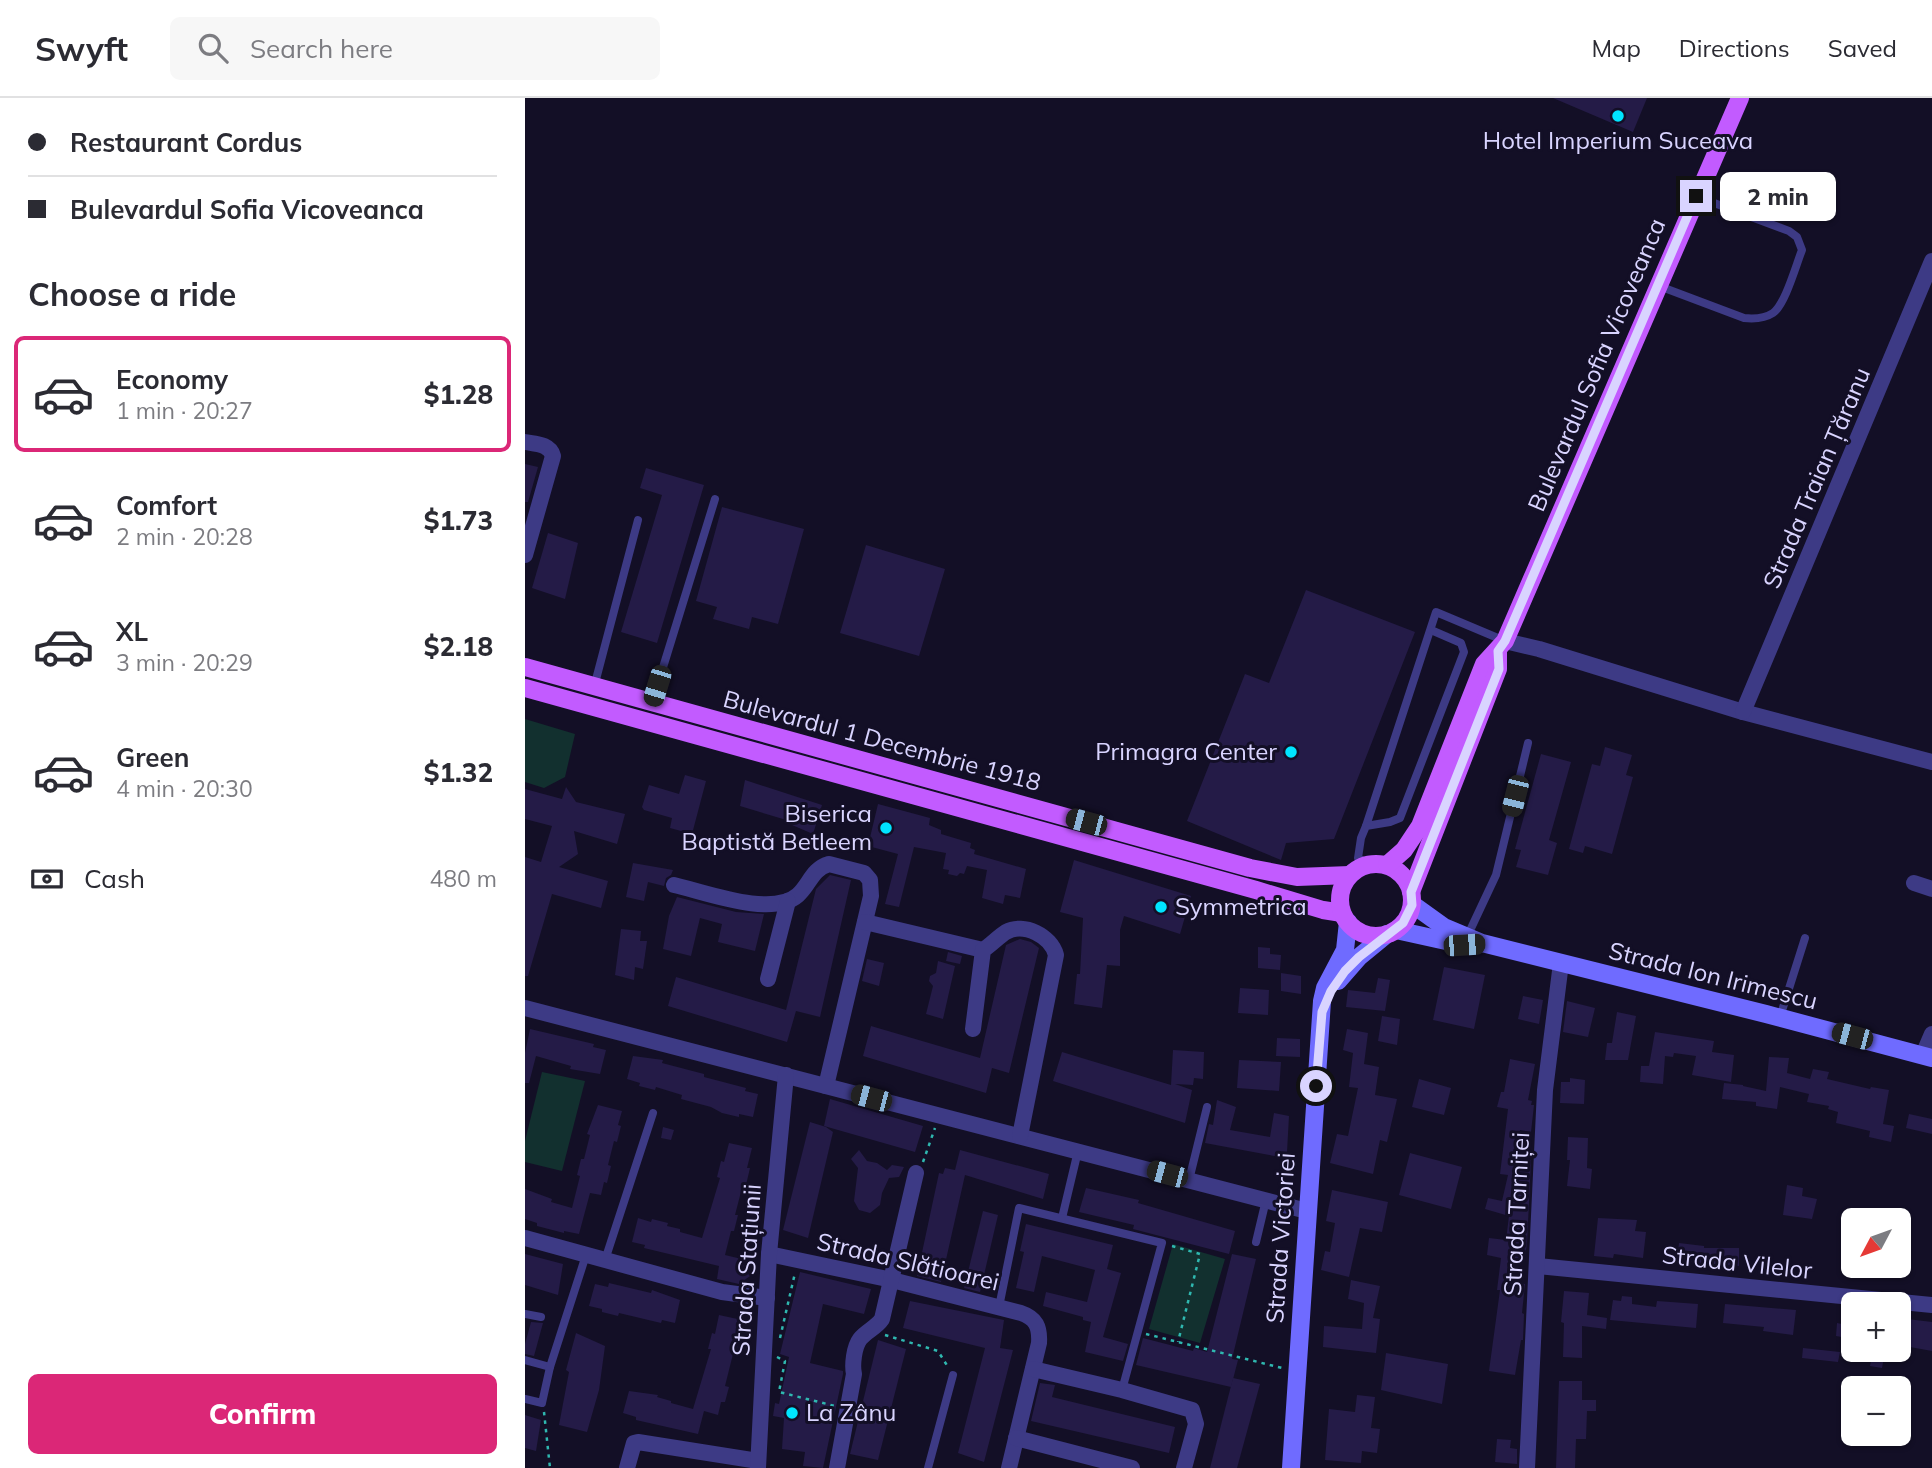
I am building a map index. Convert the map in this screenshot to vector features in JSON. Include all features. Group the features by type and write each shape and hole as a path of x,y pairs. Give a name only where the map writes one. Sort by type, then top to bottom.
{"main road":[{"name":"Bulevardul Sofia Vicoveanca","path":"1412,898 1499,669 1501,646 1740,98"},
{"name":"Bulevardul Sofia Vicoveanca","path":"1387,865 1404,850 1420,826 1484,664 1501,646"},
{"name":"Bulevardul 1 Decembrie 1918","path":"525,667 1250,868 1297,877 1350,875"},
{"name":"Bulevardul 1 Decembrie 1918","path":"525,688 1345,917"},
{"path":"1368,864 1387,865 1407,880 1412,898 1403,923 1392,932 1376,936 1365,934 1345,917 1340,893 1350,875 1358,868 1368,864"}],"street":[{"name":"Strada Traian Țăranu","path":"1743,712 1932,261"},
{"path":"525,442 547,447 553,456 525,555"},
{"path":"1501,646 1539,649 1743,712 1932,762"},
{"path":"674,885 758,905 772,905 799,895 816,870 828,864 864,873 870,880 871,896 826,1086"},
{"path":"1914,883 1932,889"},
{"name":"Strada Ion Irimescu","path":"1412,898 1422,914 1471,942"},
{"path":"768,979 788,901"},
{"name":"Strada Victoriei","path":"1291,1468 1323,994 1345,950 1348,939 1345,917"},
{"path":"865,922 983,950"},
{"path":"973,1029 983,950 1017,928 1041,934 1054,947 1056,955 1020,1136"},
{"name":"Strada Ion Irimescu","path":"1392,932 1471,942 1928,1056"},
{"name":"Strada Victoriei","path":"1322,1012 1331,991 1345,971 1392,932"},
{"name":"Strada Tarniței","path":"1527,1468 1545,1090 1561,963"},
{"path":"525,1008 1307,1211"},
{"path":"1928,1056 1932,1034"},
{"name":"Strada Stațiunii","path":"758,1465 769,1254 786,1076"},
{"path":"837,1468 854,1374 852,1366 860,1339 872,1331 881,1319 916,1173"},
{"path":"525,1238 722,1292 767,1297"},
{"name":"Strada Slătioarei","path":"769,1254 892,1280 1021,1313 1034,1320 1040,1334 1033,1369"},
{"name":"Strada Vilelor","path":"1538,1266 1932,1305"},
{"path":"1009,1468 1033,1369 1192,1410 1196,1424 1184,1468"},
{"path":"1016,1438 1082,1462 1132,1468"},
{"path":"627,1468 631,1448 638,1442 758,1465"}],"lane":[{"path":"1659,286 1744,318 1758,319 1773,313 1779,306 1802,250 1797,237 1789,231 1696,196"},
{"path":"652,703 715,499"},
{"path":"594,687 638,520"},
{"path":"1368,864 1358,858 1361,838 1436,612 1501,646"},
{"path":"1366,826 1400,818 1464,652 1461,643 1431,630"},
{"path":"1471,942 1496,875 1528,743"},
{"path":"1780,1017 1805,937"},
{"path":"1189,1180 1207,1107"},
{"path":"605,1260 653,1112"},
{"path":"1062,1218 1079,1151"},
{"path":"1256,1242 1266,1200"},
{"path":"999,1307 1019,1208 1162,1243 1122,1390"},
{"path":"525,1399 542,1404 550,1367 586,1255"},
{"path":"525,1314 541,1317"},
{"path":"525,1360 550,1367"},
{"path":"928,1468 953,1375"}],"path":[{"path":"916,1173 921,1168 939,1115"},
{"path":"1162,1243 1200,1254 1178,1342"},
{"path":"779,1345 796,1269"},
{"path":"872,1331 938,1351 953,1375"},
{"path":"1138,1332 1296,1371"},
{"path":"776,1357 785,1361 779,1392 848,1409"},
{"path":"542,1404 550,1468"}],"green space":[{"path":"525,719 575,734 565,777 544,788 525,782"},
{"path":"542,1072 585,1081 562,1171 525,1162 525,1141"},
{"path":"1173,1244 1225,1259 1200,1343 1149,1329"}],"building":[{"name":"Hotel Imperium Suceava","path":"1553,98 1647,98 1633,132"},
{"path":"525,464 538,467 528,502 525,502"},
{"path":"646,468 704,485 657,643 621,632 662,495 640,488"},
{"path":"722,507 804,529 778,624 752,617 749,629 713,619 717,607 696,601"},
{"path":"548,533 578,543 565,599 532,588"},
{"path":"866,545 945,569 919,656 840,633"},
{"name":"Primagra Center","path":"1306,590 1415,632 1334,839 1286,843 1281,860 1187,821 1245,674 1269,683"},
{"path":"1605,747 1632,755 1626,775 1633,777 1612,854 1585,846 1583,853 1569,849 1592,764 1600,766"},
{"path":"1541,754 1571,762 1549,840 1557,843 1548,875 1516,867 1521,850 1515,849"},
{"path":"685,775 706,781 692,834 670,828 672,818 644,810 642,807 649,785 679,794"},
{"path":"745,780 822,805 813,834 792,825 793,822 740,806"},
{"path":"566,787 576,802 625,814 617,844 574,831 578,854 559,867 608,881 601,908 552,894 528,976 525,976 525,857 541,862 552,826 525,819 525,789 562,799"},
{"path":"878,804 930,818 929,825 941,830 941,834 971,843 970,848 975,850 974,854 1026,869 1020,898 1005,895 1003,904 982,898 987,870 967,866 964,874 948,874 949,870 943,869 946,853 914,847 899,907 885,904 898,854 868,846"},
{"path":"1074,860 1191,896 1180,934 1124,916 1120,930 1120,966 1107,965 1102,1008 1074,1004 1077,974 1080,974 1083,918 1060,912"},
{"path":"633,863 673,870 666,878 664,886 648,882 644,901 626,897"},
{"path":"830,875 851,880 820,1017 796,1011 787,1042 668,1006 676,977 786,1010 816,889"},
{"path":"677,897 736,912 764,914 755,951 718,942 722,924 700,918 691,956 663,949 669,916"},
{"path":"621,929 641,931 640,941 647,941 643,969 635,967 634,980 615,975"},
{"path":"1020,939 1039,948 1009,1073 992,1068 986,1093 863,1056 871,1026 980,1058 1006,945"},
{"path":"1258,947 1270,948 1270,954 1281,955 1280,970 1258,968"},
{"path":"948,952 962,956 960,964 946,961"},
{"path":"867,959 884,963 879,986 862,981"},
{"path":"938,961 955,966 943,1019 926,1014 933,986 929,981 930,976 936,973"},
{"path":"1444,967 1485,975 1474,1029 1433,1020"},
{"path":"1281,973 1301,976 1301,994 1281,991"},
{"path":"1378,978 1390,980 1385,1011 1346,1007 1348,990 1375,993"},
{"path":"1240,988 1269,990 1268,1015 1238,1013"},
{"path":"1523,996 1543,1000 1539,1024 1518,1019"},
{"path":"1567,1001 1595,1008 1588,1037 1563,1032"},
{"path":"1617,1012 1636,1016 1628,1060 1605,1060 1607,1043 1612,1043"},
{"path":"1382,1016 1400,1019 1397,1045 1378,1041"},
{"path":"530,1029 594,1044 593,1047 606,1050 600,1074 570,1069 571,1066 536,1056 529,1083 525,1083 525,1053"},
{"path":"1347,1029 1368,1033 1364,1064 1379,1067 1375,1095 1397,1099 1387,1142 1380,1140 1373,1174 1330,1163 1337,1134 1348,1136 1358,1088 1349,1087 1353,1053 1343,1050"},
{"path":"1655,1032 1714,1041 1712,1052 1734,1055 1731,1082 1692,1075 1696,1056 1674,1053 1673,1057 1665,1056 1663,1084 1640,1082 1641,1066 1649,1066"},
{"path":"1277,1038 1300,1039 1300,1057 1276,1056"},
{"path":"1173,1050 1204,1052 1203,1079 1194,1078 1193,1085 1175,1084 1192,1090 1185,1123 1053,1081 1062,1052 1171,1085"},
{"path":"633,1056 663,1060 662,1063 704,1074 704,1077 746,1088 745,1091 758,1094 753,1117 722,1113 711,1107 681,1099 682,1095 656,1087 655,1090 639,1086 640,1083 627,1079"},
{"path":"1769,1057 1789,1058 1787,1073 1810,1079 1813,1069 1829,1072 1827,1079 1870,1089 1889,1090 1883,1124 1894,1126 1891,1142 1869,1137 1870,1131 1836,1123 1838,1112 1828,1109 1829,1106 1807,1102 1809,1094 1780,1087 1777,1109 1756,1106 1756,1102 1722,1099 1724,1083 1766,1091"},
{"path":"1510,1059 1535,1064 1528,1100 1534,1105 1531,1132 1520,1130 1518,1157 1531,1160 1527,1244 1524,1263 1515,1261 1512,1282 1525,1284 1523,1340 1515,1375 1489,1371 1500,1290 1497,1290 1501,1258 1487,1255 1489,1238 1506,1240 1509,1216 1485,1209 1488,1198 1502,1201 1508,1175 1500,1174 1508,1109 1497,1107 1501,1092 1504,1092"},
{"path":"1239,1060 1281,1062 1279,1091 1237,1088"},
{"path":"1570,1078 1585,1080 1584,1104 1560,1103 1561,1082 1570,1082"},
{"path":"1419,1079 1451,1088 1444,1115 1412,1107"},
{"path":"830,1099 923,1126 915,1152 824,1126"},
{"path":"1217,1100 1236,1107 1230,1130 1270,1137 1274,1113 1289,1116 1287,1152 1282,1152 1280,1157 1205,1143 1209,1124 1213,1125"},
{"path":"598,1105 622,1111 617,1142 614,1141 608,1165 611,1166 607,1183 604,1182 601,1195 590,1193 579,1234 537,1226 537,1223 525,1219 525,1189 552,1199 551,1202 572,1208 580,1176 577,1175 590,1135 587,1134"},
{"path":"1909,1114 1932,1119 1932,1134 1906,1128"},
{"path":"810,1122 833,1132 808,1238 783,1230"},
{"path":"663,1127 674,1130 671,1140 661,1138"},
{"path":"1568,1137 1588,1138 1587,1168 1592,1169 1590,1189 1567,1186 1570,1160 1567,1160"},
{"path":"729,1143 752,1148 746,1185 743,1184 734,1231 731,1231 725,1255 754,1262 750,1276 739,1284 717,1279 719,1266 644,1248 645,1245 632,1242 638,1218 668,1223 667,1226 680,1229 680,1232 702,1238 720,1178 717,1177 721,1161 724,1162"},
{"path":"859,1150 867,1161 877,1163 887,1170 892,1165 904,1167 899,1177 889,1178 880,1205 870,1213 859,1210 854,1201 858,1168 851,1159"},
{"path":"960,1150 1049,1174 1043,1199 965,1175 941,1282 917,1276 939,1173 943,1174 945,1168 955,1170"},
{"path":"1410,1153 1462,1167 1451,1209 1399,1195"},
{"path":"1787,1185 1803,1188 1802,1196 1817,1199 1812,1219 1783,1215"},
{"path":"1086,1188 1139,1200 1138,1203 1235,1231 1229,1254 1133,1229 1134,1225 1079,1212"},
{"path":"1332,1190 1388,1202 1382,1232 1360,1228 1349,1277 1321,1270 1325,1251 1330,1252 1335,1223 1326,1221"},
{"path":"983,1211 998,1215 980,1292 964,1288"},
{"path":"1598,1218 1637,1220 1635,1231 1646,1232 1643,1258 1614,1254 1613,1258 1594,1256"},
{"path":"1026,1224 1113,1245 1107,1269 1121,1273 1103,1337 1128,1344 1123,1361 1085,1352 1091,1322 1083,1320 1083,1317 1043,1306 1046,1292 1087,1302 1095,1270 1042,1256 1034,1292 1016,1288 1024,1252 1020,1251"},
{"path":"1679,1243 1704,1248 1739,1248 1739,1266 1677,1261"},
{"path":"525,1254 563,1264 558,1295 525,1285"},
{"path":"1232,1254 1256,1259 1232,1359 1238,1360 1231,1387 1136,1365 1143,1338 1207,1352"},
{"path":"800,1272 871,1289 864,1314 823,1304 810,1363 843,1371 843,1374 823,1468 803,1466 805,1452 782,1449 784,1418 773,1416 775,1403 779,1404 789,1357 780,1354"},
{"path":"1351,1280 1380,1286 1373,1318 1380,1319 1376,1353 1323,1347 1324,1326 1362,1329 1364,1303 1348,1299"},
{"path":"609,1283 651,1293 652,1290 680,1300 675,1323 662,1320 661,1323 619,1313 618,1316 589,1306 595,1284 608,1287"},
{"path":"1564,1291 1589,1293 1587,1315 1607,1318 1606,1329 1582,1326 1582,1358 1563,1357 1564,1323 1561,1322"},
{"path":"1622,1296 1632,1297 1632,1304 1656,1307 1657,1301 1698,1304 1696,1328 1610,1320 1613,1300 1621,1301"},
{"path":"910,1301 1004,1320 1000,1348 1013,1350 984,1462 958,1453 985,1348 903,1328"},
{"path":"1725,1304 1796,1310 1793,1335 1763,1331 1764,1327 1723,1323"},
{"path":"719,1315 742,1320 737,1339 740,1340 736,1355 733,1354 725,1386 729,1387 718,1415 704,1411 698,1434 636,1420 636,1417 623,1413 629,1391 658,1395 657,1397 671,1403 693,1409"},
{"path":"1911,1319 1932,1322 1932,1351 1911,1347"},
{"path":"531,1322 543,1323 534,1356 525,1354"},
{"path":"1837,1323 1841,1324 1841,1337 1836,1336"},
{"path":"576,1333 605,1346 599,1390 587,1432 559,1425 569,1372 566,1370"},
{"path":"878,1340 906,1349 878,1460 850,1454"},
{"path":"1803,1348 1840,1352 1838,1362 1802,1358"},
{"path":"1386,1353 1448,1364 1442,1404 1381,1390"},
{"path":"1871,1362 1883,1362 1882,1368 1870,1366"},
{"path":"1233,1378 1260,1384 1237,1468 1210,1468"},
{"path":"1559,1381 1582,1381 1582,1400 1596,1400 1596,1411 1587,1411 1586,1439 1576,1439 1575,1468 1556,1468"},
{"path":"1040,1383 1055,1385 1052,1397 1175,1427 1169,1453 1031,1421"},
{"path":"1357,1395 1375,1397 1371,1428 1380,1429 1377,1453 1362,1451 1361,1463 1325,1460 1329,1409 1355,1412"},
{"path":"525,1415 541,1420 536,1451 525,1448"},
{"path":"1497,1439 1511,1440 1510,1448 1517,1449 1517,1464 1495,1462"}],"place":[{"name":"Hotel Imperium Suceava","path":"1618,116"},
{"name":"Primagra Center","path":"1291,752"},
{"name":"Biserica Baptistă Betleem","path":"886,828"},
{"name":"Symmetrica","path":"1161,907"},
{"name":"La Zânu","path":"792,1413"}],"route":[{"path":"1316,1086 1322,1012 1331,991 1345,971 1371,946 1396,930 1409,915 1412,905 1411,892 1499,669 1498,651 1505,641 1696,196"}]}
